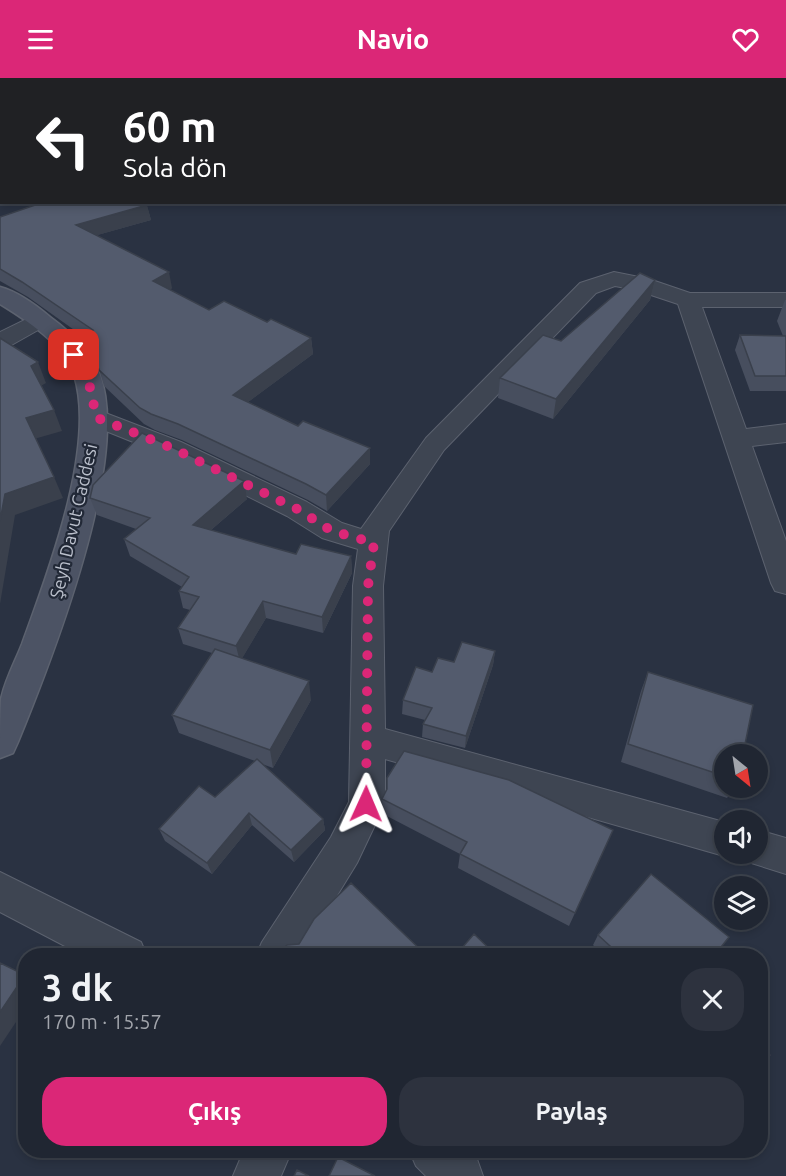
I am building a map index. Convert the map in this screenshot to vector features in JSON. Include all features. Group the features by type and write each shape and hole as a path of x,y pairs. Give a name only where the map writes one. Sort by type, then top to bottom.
{"street":[{"path":"281,948 344,850 366,804 368,586 375,530 435,444 588,288 614,279 641,284 688,300 786,300"},
{"name":"Şeyh Davut Caddesi","path":"0,294 39,320 58,336 87,374 93,393 95,417 87,474 49,621 0,742"},
{"path":"688,300 786,583"},
{"path":"0,342 39,320"},
{"path":"95,417 172,448 297,509 332,531 374,543"},
{"path":"736,438 786,433"},
{"path":"368,738 714,836"},
{"path":"768,851 786,856"},
{"path":"0,891 112,948"},
{"path":"256,1176 266,1158"},
{"path":"441,1158 460,1176"}],"building":[{"path":"38,204 146,204 76,225 169,272 153,281 209,310 224,301 267,322 271,319 311,338 233,395 298,426 303,421 370,448 326,495 140,408 99,370 93,350 83,334 93,330 0,269 0,217"},
{"path":"640,273 655,280 556,399 500,378 543,335 561,341"},
{"path":"740,335 786,336 786,376 755,376"},
{"path":"0,338 38,362 31,366 54,410 26,418 54,477 5,494 0,521"},
{"path":"142,433 244,481 193,525 296,554 301,544 351,556 322,617 263,601 236,646 178,628 199,597 179,591 189,577 124,539 150,518 90,498 93,485"},
{"path":"462,642 495,651 466,736 423,724 432,708 403,700 416,667 432,672 438,658 454,662"},
{"path":"215,649 309,681 270,750 172,715"},
{"path":"648,672 753,705 745,744 714,744 714,773 628,744"},
{"path":"404,751 509,780 613,830 575,913 460,854 467,842 382,799 387,789 387,778"},
{"path":"257,759 323,819 291,850 249,813 207,863 159,829 199,786 215,797"},
{"path":"651,874 714,925 714,930 720,930 729,937 720,948 612,948 598,935"},
{"path":"351,883 419,948 284,948 287,945 299,944 314,919"},
{"path":"474,934 489,948 462,948"},
{"path":"0,963 18,972 18,985 0,1012"},
{"path":"338,1158 340,1158 375,1176 329,1176"},
{"path":"297,1170 309,1176 294,1176"}],"route":[{"path":"74,355 87,374 93,393 95,417 172,448 297,509 332,531 374,543 368,586 366,804"}]}
